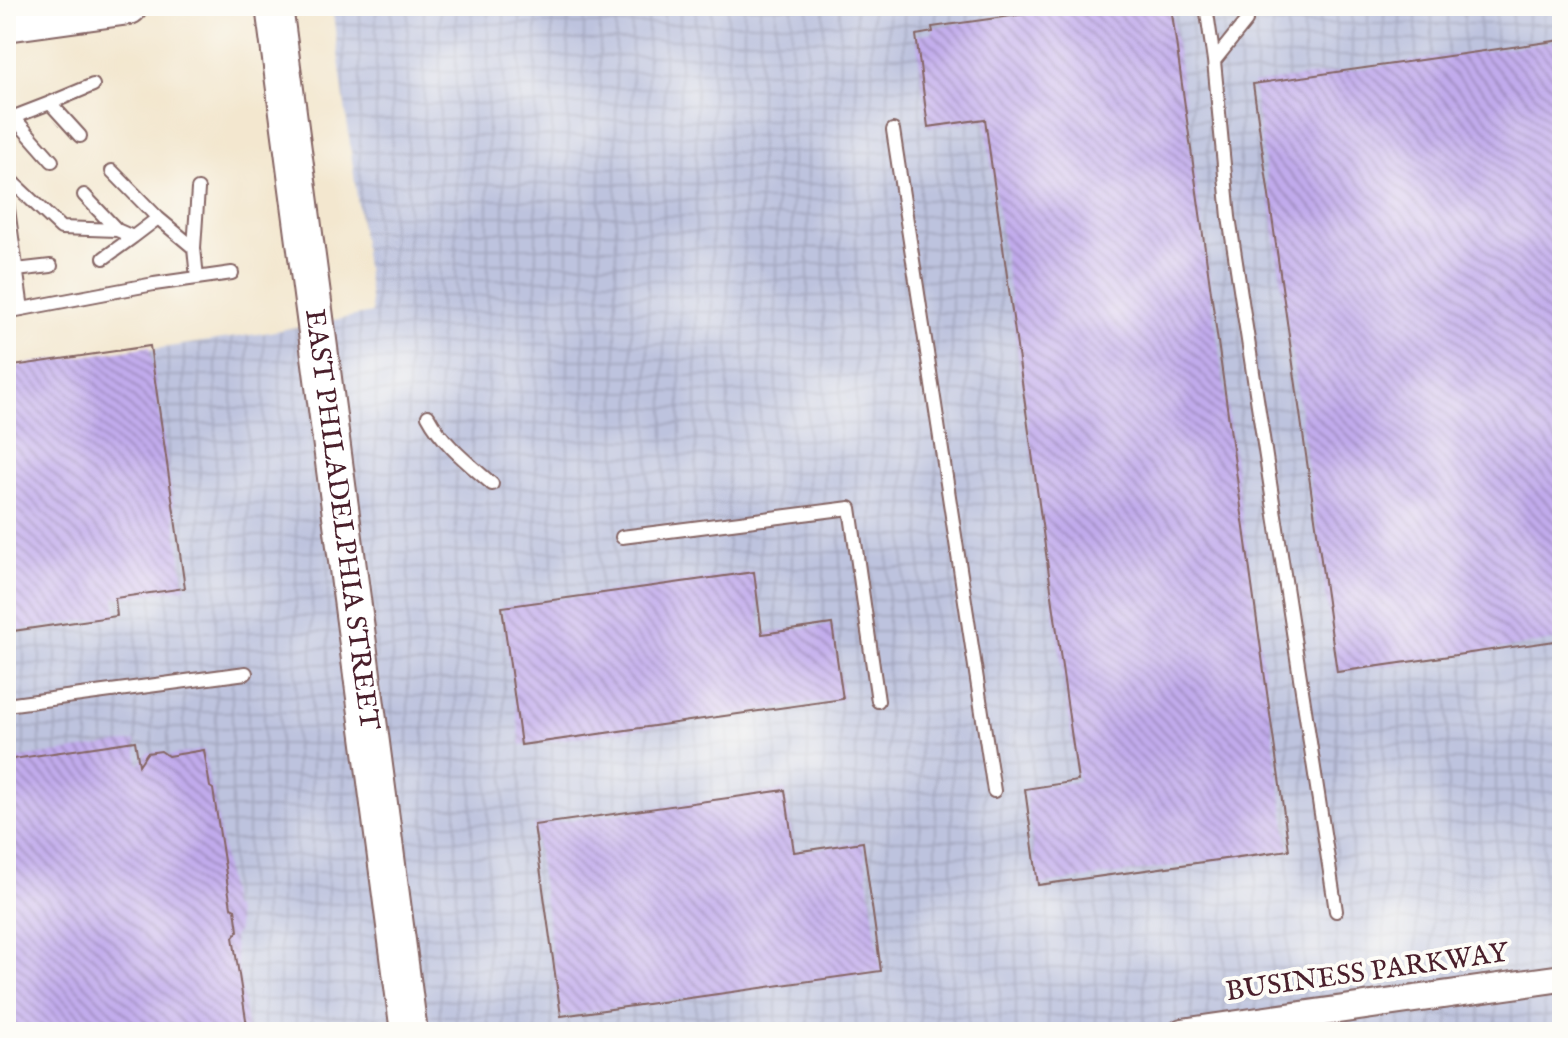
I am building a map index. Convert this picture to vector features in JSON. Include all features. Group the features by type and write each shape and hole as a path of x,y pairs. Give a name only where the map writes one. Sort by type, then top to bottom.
{"street":[{"path":"6,23 129,6"},
{"name":"EAST PHILADELPHIA STREET","path":"274,6 409,1032"},
{"name":"BUSINESS PARKWAY","path":"1182,1032 1267,1026 1562,978"}],"lane":[{"path":"1206,6 1229,217 1336,911"},
{"path":"1214,61 1246,21"},
{"path":"52,161 11,119 93,85"},
{"path":"50,103 80,136"},
{"path":"893,130 994,791"},
{"path":"112,171 158,218 194,248"},
{"path":"6,176 61,228 117,230 133,237"},
{"path":"197,278 194,248 198,189"},
{"path":"6,195 22,309"},
{"path":"84,195 117,230"},
{"path":"104,258 158,218"},
{"path":"16,270 51,266"},
{"path":"6,312 232,273"},
{"path":"428,416 435,430 454,451 492,484"},
{"path":"622,537 850,508 878,701"},
{"path":"6,705 246,673"}],"shaded area":[{"path":"332,6 1562,6 1562,1032 6,1032 6,371 264,333 372,313"}],"building":[{"path":"1083,6 1171,6 1289,850 1038,885 1025,789 1078,781 985,119 928,127 916,35 933,32 932,27"},
{"path":"1562,40 1562,640 1337,672 1253,84"},
{"path":"150,346 185,588 115,598 117,616 6,632 6,367"},
{"path":"754,572 762,634 832,624 843,699 521,745 502,607"},
{"path":"135,741 139,765 147,753 161,751 168,756 204,750 231,907 235,909 238,931 233,937 248,1032 6,1032 6,760"},
{"path":"785,790 794,852 863,842 881,971 561,1016 534,825"}]}
